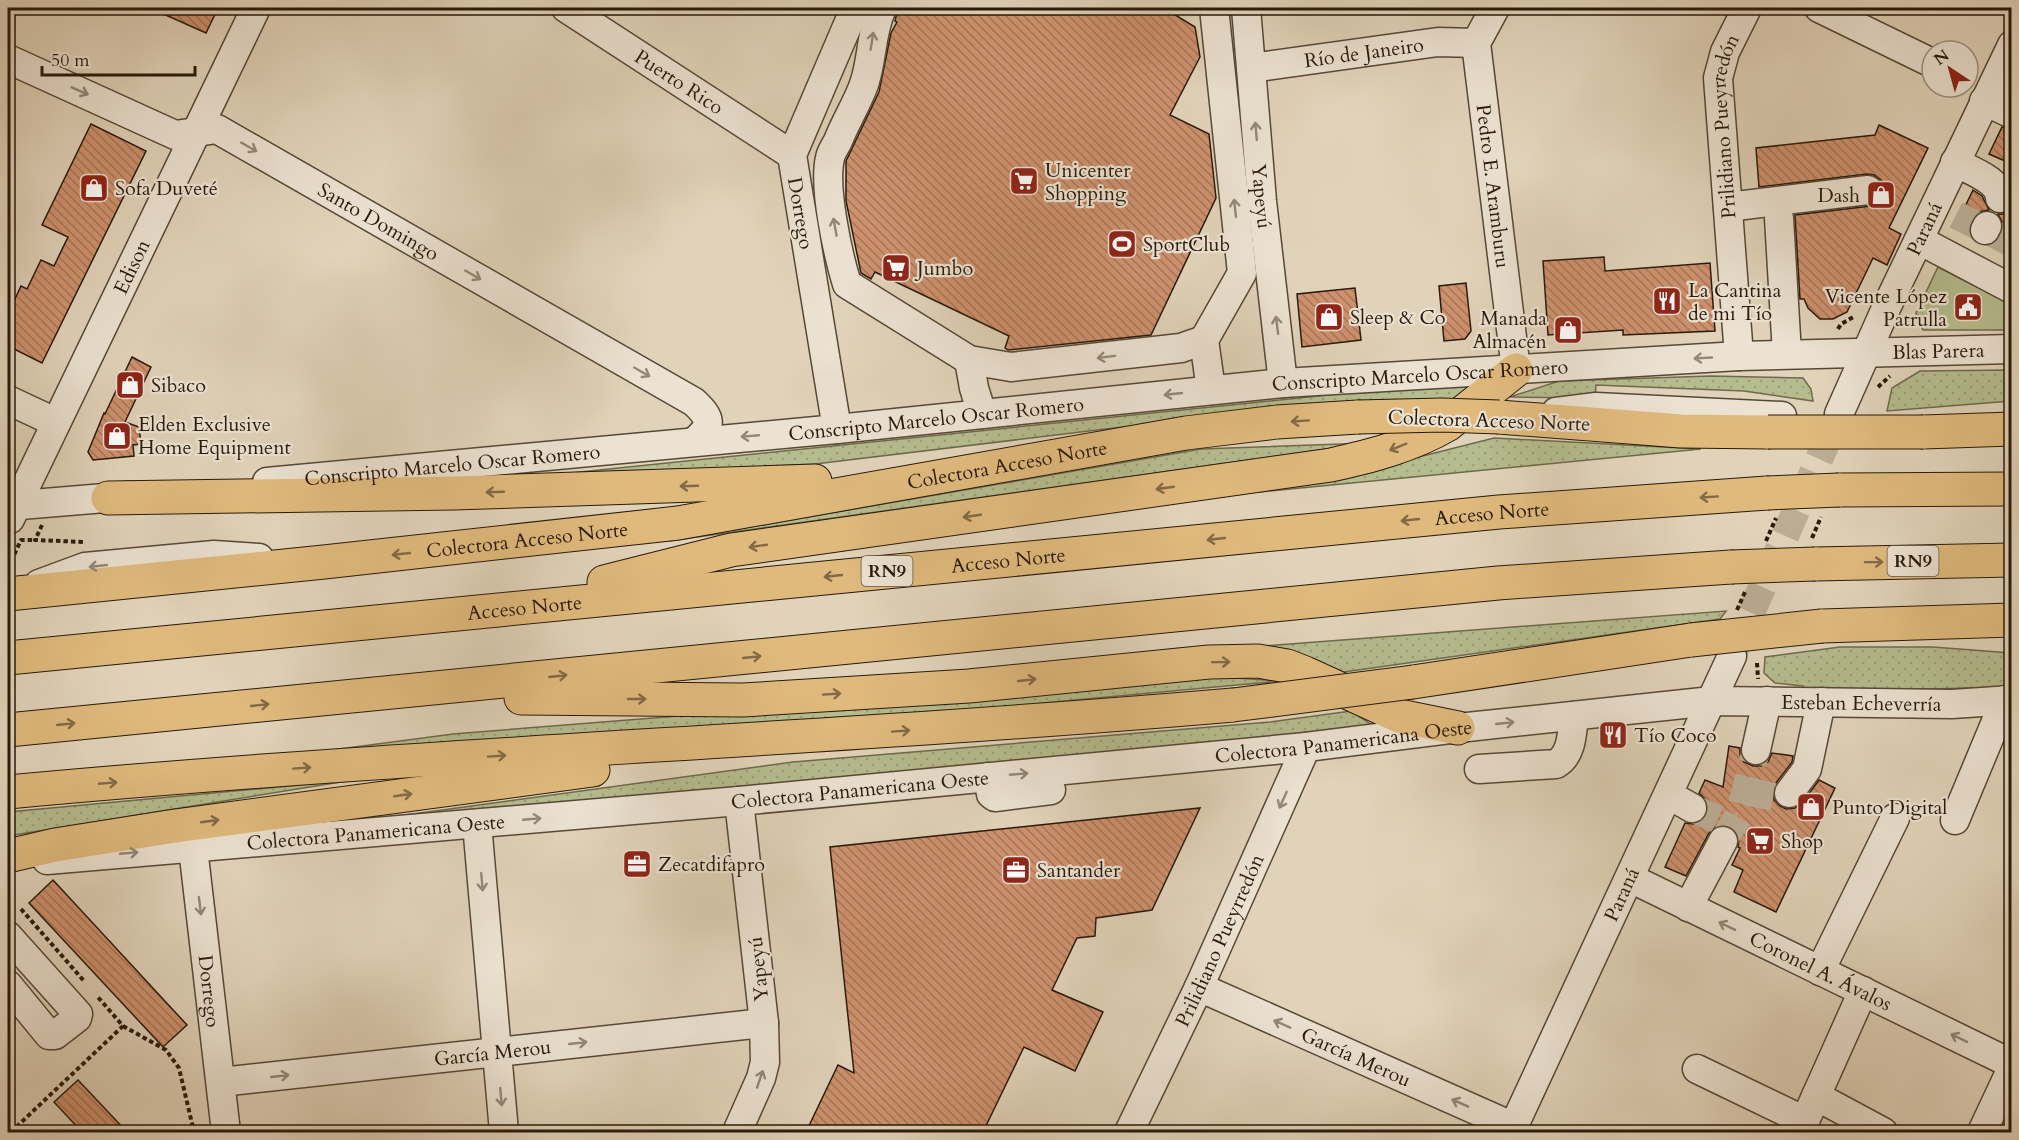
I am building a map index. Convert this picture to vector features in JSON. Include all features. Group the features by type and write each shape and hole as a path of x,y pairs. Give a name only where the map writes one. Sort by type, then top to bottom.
{"highway":[{"path":"501,608 731,550 1331,465 1387,452 1447,425 1516,370"},
{"name":"Colectora Acceso Norte","path":"8,585 324,562 678,523 1186,433 1277,422 1442,414 1682,430 1775,424 1926,432 2012,429"},
{"path":"1926,432 2012,422"},
{"path":"108,498 442,494 770,484 979,471"},
{"name":"Acceso Norte","path":"8,658 1499,512 1767,493 1839,490 2012,489"},
{"name":"RN9","path":"8,730 1498,583 1731,567 2012,560"},
{"path":"8,792 221,773 1036,722 1233,705 1414,682 1690,640 1826,626 2012,620"},
{"path":"1826,626 2012,639"},
{"path":"348,696 743,700 969,686 1209,662 1258,661 1305,672 1399,716 1419,722 1458,728"},
{"path":"8,856 55,845 175,826 868,733"}],"street":[{"name":"Edison","path":"10,512 256,8"},
{"name":"Puerto Rico","path":"566,8 792,155"},
{"name":"Dorrego","path":"837,429 792,155 855,8"},
{"path":"882,8 875,23 868,71 862,89 830,156 828,176 842,270 847,284 969,360 1011,367 1181,348 1204,340"},
{"path":"1211,390 1204,340 1242,273 1214,8"},
{"name":"Yapeyú","path":"1246,8 1262,201 1283,383"},
{"path":"1476,43 1495,8"},
{"name":"Prilidiano Pueyrredón","path":"1739,356 1718,78 1725,52 1747,8"},
{"path":"1819,8 1920,57"},
{"name":"Río de Janeiro","path":"1251,68 1438,42 1476,43"},
{"name":"Pedro E. Aramburu","path":"1476,43 1516,370"},
{"name":"Paraná","path":"1980,90 2012,45"},
{"name":"Santo Domingo","path":"8,59 175,135 217,129 694,402 706,416 708,424 707,430 696,440"},
{"path":"1980,90 2012,114"},
{"name":"Paraná","path":"1839,414 1919,240 1947,208 1955,162 1977,99"},
{"path":"1955,162 1994,183 2000,190 2000,198"},
{"path":"1728,207 1868,190"},
{"path":"1779,218 1787,354"},
{"path":"1919,240 2012,289"},
{"name":"Blas Parera","path":"1866,351 2012,349"},
{"name":"Conscripto Marcelo Oscar Romero","path":"10,512 108,498 696,440 837,429 1283,383 1516,370 1566,365 1866,351"},
{"path":"969,360 982,414"},
{"path":"8,400 55,422"},
{"name":"Paraná","path":"1513,1130 1630,878 1681,801 1712,701 1732,656"},
{"path":"1956,820 2008,700"},
{"name":"Esteban Echeverría","path":"1712,701 1952,704 2008,700"},
{"name":"Colectora Panamericana Oeste","path":"8,863 739,801 1118,765 1306,747 1712,701"},
{"path":"1756,750 1767,701"},
{"path":"1789,794 1807,769 1821,702"},
{"path":"1479,769 1560,762 1572,738 1574,716"},
{"name":"Prilidiano Pueyrredón","path":"1129,1132 1199,987 1306,747"},
{"name":"Yapeyú","path":"737,1132 761,1077 765,1062 764,1023 739,801"},
{"path":"1820,971 1895,818"},
{"path":"477,824 504,1132"},
{"path":"1688,907 1723,842"},
{"name":"Dorrego","path":"193,848 226,1132"},
{"name":"Coronel A. Ávalos","path":"1630,878 2012,1066"},
{"path":"8,936 78,1014 78,1018 55,1035 49,1035 8,985"},
{"name":"García Merou","path":"1199,987 1513,1130"},
{"path":"1807,1117 1863,991"},
{"name":"García Merou","path":"221,1082 764,1023"},
{"path":"1982,1132 2012,1066"},
{"path":"1697,1069 1807,1117 1883,1132"}],"path":[{"path":"8,585 21,540 34,540"},
{"path":"123,1026 166,1050 179,1068 194,1132"}],"green space":[{"path":"1938,267 2011,304 2011,330 1923,330 1916,313"},
{"path":"2011,370 2011,401 1887,411 1892,388 1920,371"},
{"path":"1711,376 1803,378 1811,389 1813,401 1744,391 1596,385 1595,398 1510,397 1559,381"},
{"path":"1483,379 1468,401 1248,412 815,464 512,479"},
{"path":"1494,438 1701,449 1198,498 1383,466"},
{"path":"1370,443 669,541 1201,449"},
{"path":"1726,611 1720,619 1337,673 1249,647"},
{"path":"1840,647 1933,647 2011,653 2011,687 1806,692 1803,686 1775,683 1764,673 1765,657"},
{"path":"1193,675 1280,681 891,717 309,753 453,734"},
{"path":"1351,711 1382,732 229,839 793,762 1270,722"},
{"path":"353,780 8,836 8,812"}],"building":[{"path":"150,8 218,8 206,33"},
{"name":"Unicenter Shopping","path":"898,8 1164,8 1195,27 1200,57 1170,115 1209,134 1216,198 1151,335 1008,350 1005,348 1009,336 875,272 871,279 861,273 846,201 846,161 879,92 891,33 897,22 895,21"},
{"path":"91,124 146,151 42,363 8,346 8,314 21,286 27,289 41,260 54,266 68,237 42,225"},
{"path":"1879,125 1928,148 1889,228 1901,234 1887,265 1873,258 1847,312 1833,319 1820,319 1808,308 1804,299 1800,299 1795,215 1871,206 1883,197 1884,187 1881,180 1874,175 1867,174 1759,187 1756,148 1875,135"},
{"path":"2002,127 2012,130 2012,164 1989,154"},
{"path":"1973,190 1982,196 1989,210 1978,212 1972,220 1961,215"},
{"path":"2012,210 2012,238 2002,233 2003,224 1998,214"},
{"path":"1604,257 1605,271 1710,263 1715,331 1623,335 1623,330 1548,335 1543,261"},
{"path":"1466,283 1471,331 1465,339 1444,341 1439,286"},
{"name":"Sleep & Co","path":"1355,288 1361,340 1302,347 1297,294"},
{"path":"132,357 151,367 125,422 139,427 141,444 133,445 134,456 93,460 88,452 104,413"},
{"path":"1729,746 1740,748 1740,755 1744,762 1753,766 1761,766 1768,762 1772,753 1793,756 1792,762 1773,790 1774,800 1786,809 1795,808 1802,803 1819,780 1835,788 1776,912 1734,892 1743,870 1732,865 1740,848 1737,833 1730,826 1715,827 1709,833 1686,876 1665,867 1685,823 1700,822 1707,816 1706,800 1699,793 1705,780 1723,787"},
{"path":"1200,808 1152,910 1096,918 1095,936 1077,938 1052,990 1103,1012 1075,1071 1024,1047 983,1132 806,1132 838,1065 854,1073 830,847"},
{"path":"53,880 187,1025 163,1047 29,903"},
{"path":"78,1080 127,1132 82,1132 54,1102"}],"tunnel":[{"path":"1956,215 2012,243"},
{"path":"1734,651 1839,414"},
{"path":"1723,841 1740,813 1756,750"},
{"path":"1746,791 1774,797 1789,793"},
{"path":"1692,808 1732,826"}],"place":[{"name":"Unicenter Shopping","path":"1024,181"},
{"name":"Sofa Duveté","path":"94,188"},
{"name":"Dash","path":"1881,195"},
{"name":"SportClub","path":"1122,244"},
{"name":"Jumbo","path":"896,268"},
{"name":"La Cantina de mi Tío","path":"1667,301"},
{"name":"Vicente López Patrulla","path":"1968,307"},
{"name":"Sleep & Co","path":"1329,317"},
{"name":"Manada Almacén","path":"1568,330"},
{"name":"Sibaco","path":"130,385"},
{"name":"Elden Exclusive Home Equipment","path":"117,436"},
{"name":"Tío Coco","path":"1613,735"},
{"name":"Punto Digital","path":"1811,807"},
{"name":"Shop","path":"1760,841"},
{"name":"Zecatdifapro","path":"637,864"},
{"name":"Santander","path":"1016,870"}]}
